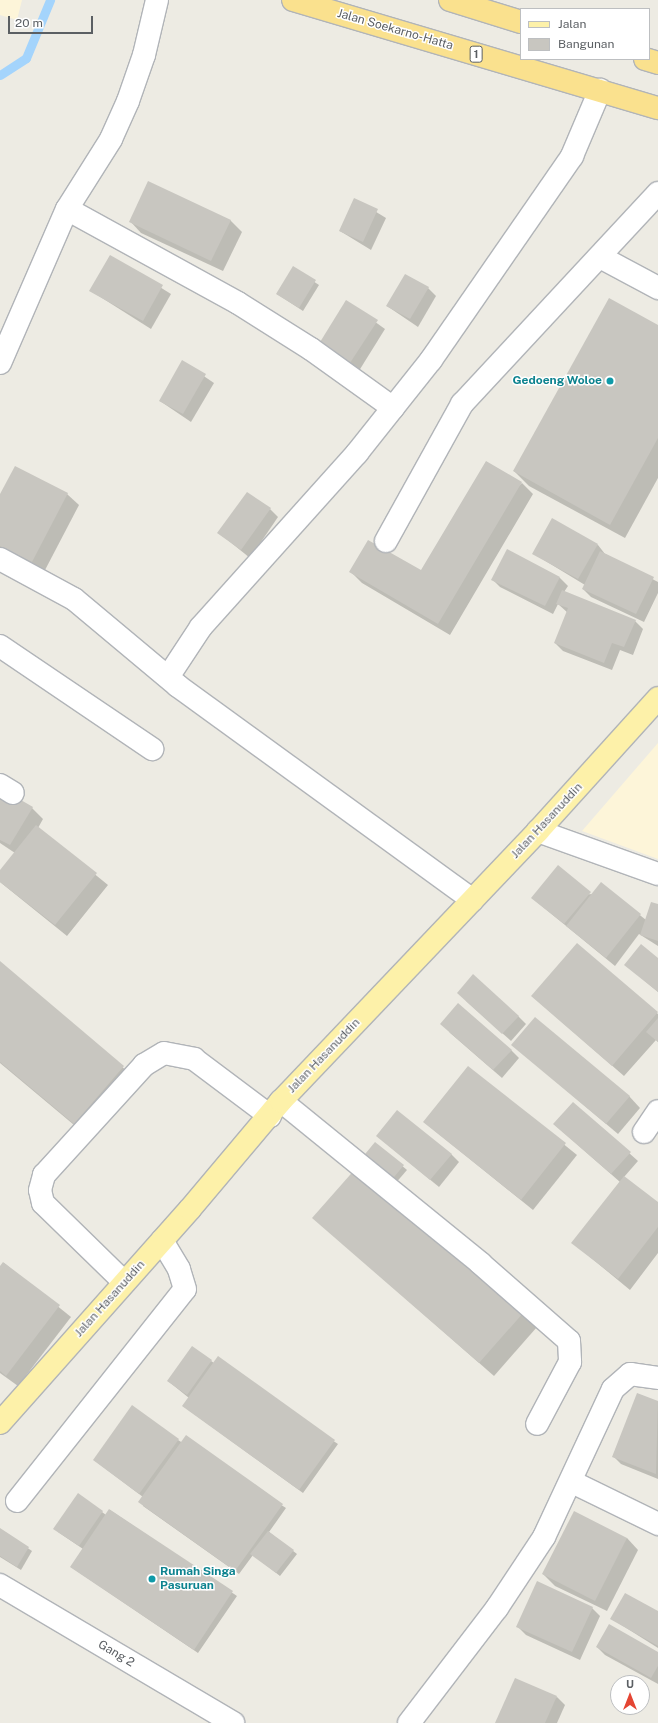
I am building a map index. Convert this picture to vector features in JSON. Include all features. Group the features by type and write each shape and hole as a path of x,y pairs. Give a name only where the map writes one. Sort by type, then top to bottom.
{"highway":[{"name":"Jalan Soekarno-Hatta","path":"293,0 658,108"},
{"path":"450,0 520,22"},
{"path":"648,60 658,63"}],"main road":[{"name":"Jalan Hasanuddin","path":"0,1423 162,1241 275,1108 538,831 658,698"}],"street":[{"path":"0,363 67,209 111,139 128,101 144,55 157,0"},
{"path":"168,677 201,627 393,408 431,360 572,156 600,90"},
{"path":"386,540 462,404 658,193"},
{"path":"67,209 238,303 311,349 393,408"},
{"path":"600,257 658,288"},
{"path":"0,559 74,599 168,677 473,900"},
{"path":"0,646 152,749"},
{"path":"538,831 658,874"},
{"path":"124,1282 43,1203 40,1190 44,1175 144,1065 164,1053 194,1059 275,1108 480,1263 569,1341 570,1362 537,1424"},
{"path":"644,1132 658,1111"},
{"path":"17,1501 185,1289 178,1269 162,1241"},
{"path":"409,1723 497,1608 544,1537 572,1482 613,1389 630,1374 658,1378"},
{"path":"572,1482 658,1524"},
{"name":"Gang 2","path":"0,1585 233,1723"}],"shaded area":[{"path":"0,0 22,0 17,20 0,15"},
{"path":"658,743 658,859 582,831"}],"building":[{"path":"148,181 231,220 211,261 129,222"},
{"path":"354,198 378,209 363,242 339,231"},
{"path":"110,255 163,285 143,321 89,291"},
{"path":"293,266 316,280 299,308 276,294"},
{"path":"405,274 429,287 410,319 386,306"},
{"name":"Gedoeng Woloe","path":"609,298 658,325 658,438 610,525 513,471"},
{"path":"346,300 378,320 348,366 317,347"},
{"path":"182,360 206,374 183,414 159,401"},
{"path":"486,461 522,482 438,624 349,572 368,540 421,570"},
{"path":"15,466 68,493 32,562 0,546 0,494"},
{"path":"247,492 271,508 241,550 217,533"},
{"path":"552,518 598,544 578,579 532,554"},
{"path":"507,549 560,577 545,606 491,580"},
{"path":"600,551 654,577 636,614 582,589"},
{"path":"562,590 636,620 624,647 612,643 604,663 554,643 568,608 556,604"},
{"path":"0,788 33,807 10,845 0,840"},
{"path":"36,825 97,873 55,925 0,882 0,870"},
{"path":"558,865 591,892 564,924 531,898"},
{"path":"601,882 641,914 606,958 566,926"},
{"path":"651,902 658,904 658,941 640,935"},
{"path":"577,943 658,1012 612,1066 531,996"},
{"path":"641,944 658,958 658,992 624,965"},
{"path":"0,961 124,1066 74,1124 0,1062"},
{"path":"473,974 519,1016 502,1034 457,993"},
{"path":"458,1003 512,1050 493,1070 440,1024"},
{"path":"535,1017 630,1096 606,1124 511,1045"},
{"path":"658,1018 658,1042 646,1032"},
{"path":"468,1066 566,1143 521,1200 423,1122"},
{"path":"573,1102 631,1152 611,1174 553,1124"},
{"path":"397,1110 452,1154 430,1180 376,1136"},
{"path":"375,1142 404,1165 390,1182 361,1159"},
{"path":"357,1167 524,1312 479,1363 312,1218"},
{"path":"624,1176 658,1202 658,1227 618,1279 571,1243"},
{"path":"3,1262 60,1305 6,1376 0,1371 0,1266"},
{"path":"192,1346 212,1360 187,1395 167,1381"},
{"path":"218,1356 335,1440 299,1490 182,1406"},
{"path":"637,1393 658,1401 656,1474 612,1457"},
{"path":"132,1405 179,1439 139,1494 93,1460"},
{"name":"Rumah Singa Pasuruan","path":"186,1435 283,1504 235,1571 138,1502"},
{"path":"78,1493 103,1511 79,1546 53,1529"},
{"name":"Rumah Singa Pasuruan","path":"109,1509 233,1591 194,1650 70,1567"},
{"path":"574,1511 627,1538 595,1601 542,1574"},
{"path":"0,1528 29,1547 17,1567 0,1556"},
{"name":"Rumah Singa Pasuruan","path":"268,1531 294,1550 276,1573 250,1554"},
{"path":"537,1581 593,1607 572,1652 516,1627"},
{"path":"625,1593 658,1611 658,1646 610,1619"},
{"path":"609,1624 658,1652 658,1666 651,1678 650,1675 646,1675 596,1647"},
{"path":"515,1678 557,1696 545,1723 495,1723"}],"waterway":[{"path":"0,75 26,58 50,0"}],"place":[{"name":"Gedoeng Woloe","path":"610,381"},
{"name":"Rumah Singa Pasuruan","path":"152,1579"}]}
